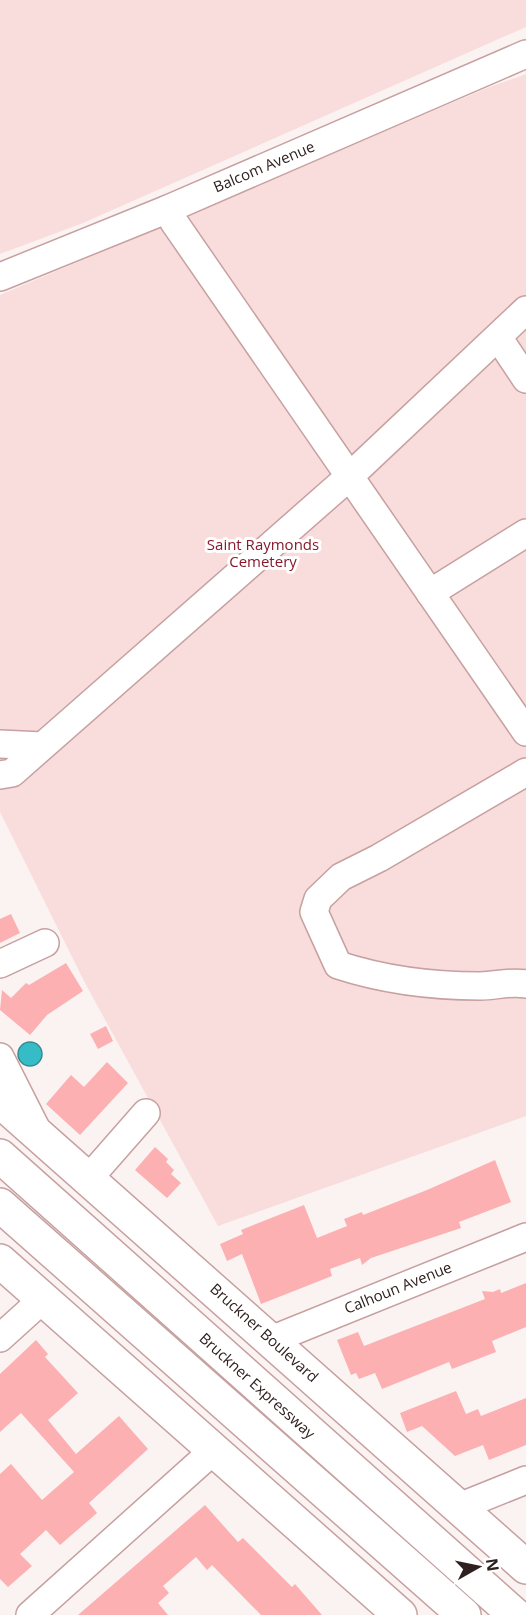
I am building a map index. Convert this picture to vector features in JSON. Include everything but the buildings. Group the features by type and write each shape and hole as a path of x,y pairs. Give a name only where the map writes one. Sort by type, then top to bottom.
{"main road":[{"name":"Bruckner Boulevard","path":"0,1101 526,1567"},
{"name":"Bruckner Expressway","path":"0,1156 515,1615"},
{"path":"0,1205 464,1615"},
{"path":"0,1261 214,1450 383,1610"}],"street":[{"name":"Balcom Avenue","path":"0,277 168,209 526,54"},
{"path":"168,209 174,222 526,732"},
{"path":"0,775 12,773 350,476 526,310"},
{"path":"498,337 526,379"},
{"path":"430,593 526,533"},
{"path":"0,744 42,746"},
{"path":"526,772 379,858 341,877 318,899 314,912 338,965 376,977 429,984 483,986 516,982 526,984"},
{"path":"0,964 45,943"},
{"path":"0,1057 39,1134"},
{"path":"89,1178 146,1113"},
{"name":"Calhoun Avenue","path":"271,1340 526,1237"},
{"path":"0,1338 43,1299"},
{"path":"30,1615 214,1450"},
{"path":"459,1507 526,1480"}],"green space":[{"path":"0,0 526,0 526,27 83,223 0,254"},
{"name":"Saint Raymonds Cemetery","path":"526,74 526,1116 218,1226 85,983 0,812 0,295 487,88"}],"water":[{"path":"30,1042 38,1046 42,1054 38,1062 30,1066 22,1062 18,1054 22,1046"}]}
